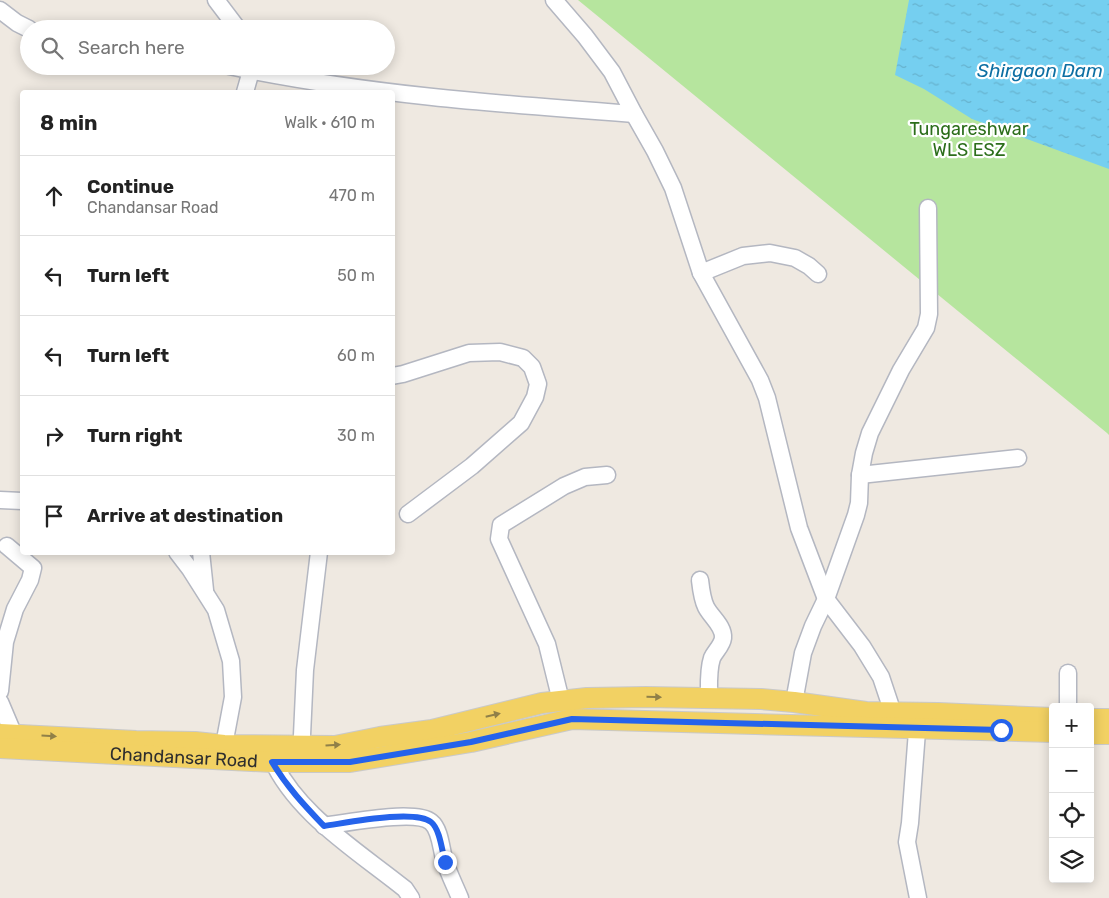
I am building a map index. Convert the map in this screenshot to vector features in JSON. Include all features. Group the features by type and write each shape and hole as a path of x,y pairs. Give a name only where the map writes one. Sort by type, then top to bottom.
{"main road":[{"path":"301,754 380,737 432,730 542,703 597,697 709,697 794,702 866,712 894,720"},
{"path":"7,734 136,741 195,742 269,753 301,754 350,762 471,742 572,719 918,720 1049,718"},
{"path":"1094,719 1109,719"},
{"path":"918,720 1049,732"},
{"path":"1094,734 1109,734"},
{"name":"Chandansar Road","path":"0,748 269,753"}],"street":[{"path":"216,0 231,20"},
{"path":"554,0 585,36 612,72 673,188 701,273 760,380 767,398 798,528 826,599 862,646 881,677 894,720"},
{"path":"0,10 20,24"},
{"path":"248,90 260,75"},
{"path":"288,75 384,90"},
{"path":"395,92 435,98 634,114"},
{"path":"794,702 803,653 826,599 856,515 859,503 860,475 870,433 901,370 926,328 929,314 928,208"},
{"path":"701,273 743,256 770,253 795,258 818,274"},
{"path":"395,375 468,353 500,352 523,358 532,367 538,384 535,397 521,423 472,466 408,514"},
{"path":"860,475 1018,458"},
{"path":"561,701 547,644 499,539 501,525 564,486 585,477 607,475"},
{"path":"0,500 20,501"},
{"path":"0,691 5,642 15,610 30,580 33,568 7,546"},
{"path":"179,555 216,610 231,661 233,697 224,745"},
{"path":"201,555 206,594"},
{"path":"301,754 305,670 319,555"},
{"path":"700,580 706,607 722,631 723,638 720,647 713,655 710,666 709,697"},
{"path":"1068,673 1068,703"},
{"path":"0,702 7,734"},
{"path":"918,720 907,842 918,898"},
{"path":"269,753 281,777 299,800 324,826 405,889 411,898"},
{"path":"324,826 404,816 432,822 438,832 445,862 460,898"}],"green space":[{"name":"Tungareshwar WLS ESZ","path":"578,0 1109,0 1109,435 1107,433"}],"water":[{"name":"Shirgaon Dam","path":"909,0 1109,0 1109,169 972,119 924,89 895,75"}],"route":[{"path":"445,862 438,832 432,822 420,818 404,816 324,826 299,800 272,762 350,762 471,742 572,719 1001,730"}]}
